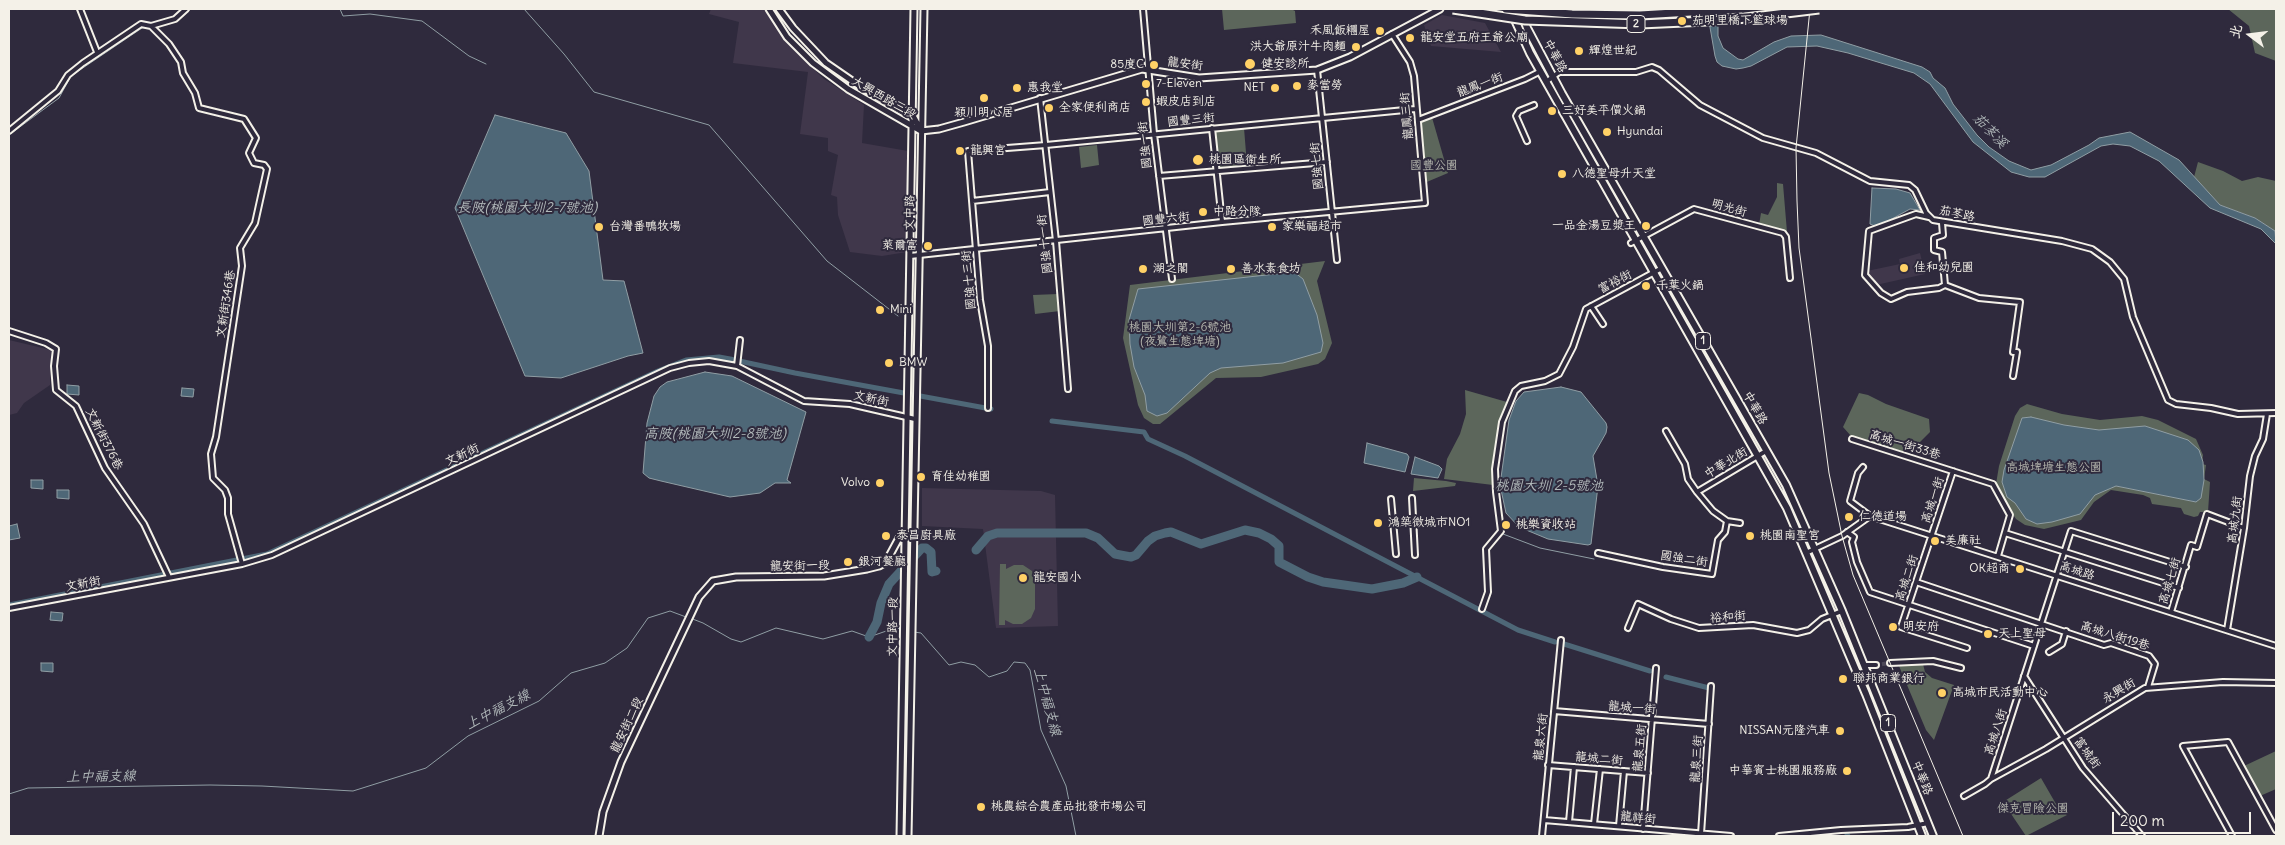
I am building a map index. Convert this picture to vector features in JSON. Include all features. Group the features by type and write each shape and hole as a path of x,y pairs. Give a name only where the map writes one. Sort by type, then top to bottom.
{"highway":[{"name":"2","path":"1453,9 1525,20 1632,24 1728,20 1819,9"},
{"name":"2","path":"1508,9 1572,14 1640,15 1742,9"}],"main road":[{"name":"中華路","path":"1508,9 1634,242 1654,272 1787,508 1922,836"},
{"name":"中華路","path":"1520,9 1526,28 1553,77 1786,485 1842,611 1933,836"}],"street":[{"path":"80,9 97,52"},
{"path":"9,131 58,91 68,75 97,52 120,40 134,29 176,18 186,9"},
{"name":"大興西路三段","path":"769,9 787,37 813,64 848,89 921,131"},
{"name":"大興西路三段","path":"779,9 792,28 826,63 858,86 912,114 921,131"},
{"name":"文中路","path":"906,417 914,9"},
{"name":"文中路","path":"915,418 924,9"},
{"name":"國強一街","path":"1143,9 1154,134 1172,279"},
{"name":"龍安街","path":"921,131 956,124 1128,72 1149,69 1199,78 1317,70 1343,60 1440,9"},
{"name":"文新街346巷","path":"148,25 169,44 181,62 183,73 195,93 199,108 244,119 256,138 249,153 254,163 264,164 268,169 255,223 240,248 242,266 216,437 211,454 213,478 225,490 228,498 228,514 242,562"},
{"name":"龍鳳三街","path":"1392,34 1410,62 1414,76 1415,109 1418,120 1425,203"},
{"name":"龍鳳一街","path":"1418,120 1525,79 1548,67"},
{"name":"茄苳路","path":"1553,77 1559,72 1636,72 1652,67 1659,70 1700,105 1763,138 1816,153 1870,181 1909,186 1915,190 1929,217 1942,223 2062,241 2092,249 2110,262 2124,279 2133,317 2168,400 2176,404 2212,408 2238,414 2276,413"},
{"name":"國強七街","path":"1317,70 1336,260"},
{"path":"1546,82 1553,77"},
{"name":"國強十一街","path":"1040,98 1056,241 1068,389"},
{"path":"1527,141 1516,116 1519,111 1534,105"},
{"name":"國豐三街","path":"968,151 1415,109"},
{"path":"1212,128 1222,222"},
{"name":"國強十三街","path":"968,151 980,300 988,346 988,408"},
{"path":"1159,176 1327,162"},
{"path":"972,201 1050,192"},
{"name":"國豐六街","path":"910,256 1165,230 1222,222 1425,203"},
{"name":"明光街","path":"1634,242 1694,209 1781,232 1786,237 1790,278"},
{"path":"1929,217 1916,214 1868,231 1865,275 1881,293 1891,298 1907,292 1939,288 1945,285 1979,298 2020,302 2013,352 2017,352 2013,376"},
{"path":"1942,223 1943,235 1934,238 1934,250 1942,252 1945,285"},
{"name":"富裕街","path":"1482,609 1488,592 1486,549 1501,531 1495,468 1502,422 1507,408 1521,386 1545,381 1559,374 1573,348 1586,309 1662,268"},
{"path":"1591,306 1603,324"},
{"name":"文新街376巷","path":"9,331 56,348 54,375 56,390 76,406 105,468 144,524 169,577"},
{"path":"909,335 916,335"},
{"path":"736,366 740,340"},
{"name":"文新街","path":"9,608 272,555 670,368 699,361 736,366 804,401 850,404 915,418"},
{"name":"高城九街","path":"2227,630 2244,528 2250,476 2255,456 2263,439 2267,414"},
{"name":"文中路一段","path":"900,836 906,417"},
{"name":"文中路一段","path":"908,836 915,418"},
{"path":"1666,431 1686,464 1688,478 1697,492 1713,511 1728,521 1740,523"},
{"name":"高城一街33巷","path":"1852,439 1993,484 2010,516 2005,533"},
{"name":"中華北街","path":"1697,492 1766,451"},
{"name":"高城路","path":"1863,468 1860,468 1850,500 1870,516 2276,646"},
{"name":"高城一街","path":"1931,535 1953,471"},
{"path":"1412,498 1415,555"},
{"path":"1392,499 1396,554"},
{"name":"高城七街","path":"2171,612 2192,545 2198,547 2207,514 2244,528"},
{"path":"1806,553 1848,532 1870,516"},
{"name":"國強二街","path":"1598,553 1663,567 1712,574 1718,540 1725,532 1728,521"},
{"name":"高城八街","path":"1991,779 2071,531 2186,567"},
{"path":"1848,532 1854,537 1852,542 1857,562 1870,592 2034,646"},
{"path":"1998,556 2005,533 2179,588"},
{"name":"高城二街","path":"1931,535 1901,627 1967,648"},
{"path":"904,536 912,540"},
{"name":"龍安街一段","path":"691,615 699,597 713,581 736,577 824,576 867,569 886,562 899,538 904,536"},
{"name":"高城八街19巷","path":"1916,582 2042,622 2104,645 2111,643 2149,656 2155,664 2148,687"},
{"name":"裕和街","path":"1628,628 1638,604 1671,619 1699,628 1753,624 1797,633 1809,630 1822,619 1842,611"},
{"name":"龍安街二段","path":"599,836 603,812 621,762 691,615"},
{"path":"2049,652 2062,644 2066,631"},
{"name":"龍泉六街","path":"1542,836 1561,640"},
{"path":"1890,663 1933,661 1961,668"},
{"path":"1864,665 1876,665"},
{"name":"龍泉五街","path":"1643,829 1656,668"},
{"name":"富城街","path":"2024,676 2083,768 2142,836"},
{"name":"永興街","path":"1991,779 2148,687 2223,682 2276,684"},
{"name":"龍泉三街","path":"1701,834 1711,686"},
{"name":"龍城一街","path":"1554,710 1709,724"},
{"path":"2232,836 2183,746 2228,742 2276,830"},
{"path":"901,757 910,757"},
{"name":"龍城二街","path":"1548,765 1648,773"},
{"path":"1569,822 1574,767"},
{"path":"1594,824 1600,769"},
{"path":"1619,826 1624,771"},
{"path":"1964,796 1991,779"},
{"name":"龍祥街","path":"1544,820 1731,836"},
{"path":"1779,836 1819,835 1919,826 1929,823"}],"shaded area":[{"path":"711,9 764,9 789,45 800,56 824,79 864,105 862,143 908,151 907,252 882,256 850,252 838,215 837,197 831,195 838,155 828,151 828,138 800,134 808,72 733,63 739,22 709,14"},
{"path":"1442,15 1485,23 1501,52 1431,46 1424,25"},
{"name":"佳和幼兒園","path":"1920,253 1925,274 1876,285 1867,274 1867,271 1900,264 1899,259"},
{"path":"9,340 51,350 50,385 24,403 17,413 9,415"},
{"name":"龍安國小","path":"922,488 1041,491 1055,495 1058,626 996,628 983,529 922,526"}],"green space":[{"path":"1222,9 1291,9 1295,11 1296,23 1224,30"},
{"path":"2228,9 2276,9 2276,61 2255,53 2249,26"},
{"name":"國豐公園","path":"1431,114 1448,173 1422,184 1418,120"},
{"path":"1244,128 1247,165 1218,167 1214,131"},
{"path":"1097,145 1099,165 1081,168 1079,147"},
{"path":"2198,162 2223,171 2242,181 2258,177 2276,181 2276,232 2255,218 2220,205 2194,177"},
{"path":"1777,183 1783,184 1787,232 1759,225 1761,213 1768,215 1777,197"},
{"name":"桃園大圳第2-6號池 (夜鷺生態埤塘)","path":"1325,261 1317,281 1332,343 1325,359 1318,364 1261,377 1216,378 1160,424 1153,424 1144,418 1138,405 1123,338 1130,285"},
{"path":"1058,294 1060,311 1035,314 1033,295"},
{"path":"1465,390 1507,402 1499,427 1494,455 1493,485 1444,479 1447,459 1460,434 1466,414"},
{"path":"1859,393 1929,419 1930,432 1919,443 1901,452 1851,436 1843,427"},
{"name":"高城埤塘生態公園","path":"2027,404 2062,414 2100,420 2142,416 2158,420 2196,439 2203,455 2202,464 2206,465 2204,479 2210,482 2208,512 2200,512 2198,516 2194,517 2184,514 2181,508 2152,504 2150,498 2143,495 2111,490 2094,502 2081,520 2044,529 2025,525 2016,519 2001,497 1996,484 1999,466 2015,416 2020,408"},
{"path":"1414,478 1456,483 1455,486 1413,491"},
{"path":"1000,564 1006,564 1006,569 1014,565 1023,565 1032,571 1035,576 1035,609 1031,618 1022,624 1013,624 1005,620 1005,625 999,625"},
{"path":"1923,664 1925,672 1932,678 1954,685 1934,740 1926,730 1899,666"},
{"path":"2276,751 2276,789 2260,796 2244,766"},
{"name":"傑克冒險公園","path":"2041,778 2056,804 2067,815 2026,836 2003,802"}],"water":[{"path":"1718,9 1718,36 1723,48 1738,59 1743,60 1774,42 1791,36 1821,35 1922,67 1930,72 1933,78 1945,88 1953,104 1989,147 2009,161 2031,170 2051,165 2099,138 2130,132 2179,160 2220,205 2255,218 2275,231 2276,244 2261,229 2210,208 2159,161 2130,146 2113,144 2101,146 2045,177 2029,177 2011,172 1973,142 1930,84 1914,73 1848,53 1817,46 1787,47 1751,66 1743,68 1736,69 1722,66 1717,62 1715,56 1707,10"},
{"name":"長陂(桃園大圳2-7號池)","path":"495,115 566,133 589,171 603,280 624,281 643,353 628,356 561,378 525,376 455,208"},
{"path":"1872,188 1896,189 1910,193 1920,210 1910,209 1877,227 1870,224"},
{"name":"桃園大圳第2-6號池 (夜鷺生態埤塘)","path":"1294,272 1303,279 1317,315 1323,343 1321,352 1283,363 1221,368 1210,373 1167,413 1157,416 1147,411 1145,395 1134,367 1130,344 1129,320 1138,289"},
{"name":"高陂(桃園大圳2-8號池)","path":"705,372 732,376 806,412 787,480 791,483 775,483 760,493 730,497 649,478 643,473 647,423 654,396 660,387 667,382"},
{"path":"67,385 79,386 79,395 67,394"},
{"name":"桃園大圳 2-5號池","path":"1561,387 1581,392 1606,423 1607,427 1606,433 1593,456 1598,486 1591,544 1588,545 1548,539 1519,527 1506,513 1500,485 1509,420 1516,401 1524,392"},
{"path":"182,388 194,389 193,397 181,396"},
{"name":"高城埤塘生態公園","path":"2031,417 2064,425 2099,430 2145,426 2188,440 2199,450 2203,462 2204,480 2201,498 2196,502 2116,486 2095,495 2080,514 2037,524 2026,519 2015,503 2007,497 2002,482 2004,470 2022,418"},
{"path":"1367,443 1407,454 1409,457 1405,472 1364,463"},
{"path":"1415,457 1439,466 1442,469 1438,478 1411,474"},
{"path":"31,480 43,480 43,489 31,488"},
{"path":"57,490 69,490 69,499 57,498"},
{"path":"17,524 20,538 9,540 9,526"},
{"path":"51,612 63,613 62,621 50,620"},
{"path":"41,663 53,663 53,672 41,671"}],"waterway":[{"path":"340,9 343,16 370,14 422,21 469,56 486,64"},
{"path":"524,9 564,54 594,92 709,125 827,261 898,316"},
{"path":"9,135 59,98 71,76 145,26"},
{"path":"9,605 267,554 658,371 686,360 719,357 991,409"},
{"path":"1052,421 1144,432 1148,439 1185,456 1518,630 1555,642"},
{"path":"976,550 988,536 997,533 1086,533 1098,538 1115,554 1131,557 1136,555 1155,536 1165,533 1171,532 1201,544 1245,530 1259,533 1271,539 1279,546 1279,562 1308,577 1323,582 1372,589 1403,583 1417,577"},
{"path":"1489,549 1503,534 1540,548 1594,559"},
{"path":"869,637 877,622 881,603 889,584 922,548 926,548 931,552 932,572 936,571"},
{"name":"上中福支線","path":"9,794 28,788 210,785 353,791 426,768 468,736 539,701 571,673 605,663 627,648 648,618 670,611 686,617"},
{"name":"上中福支線","path":"690,618 731,639 741,642 776,628 823,639 852,631 869,637 895,628 902,629"},
{"name":"上中福支線","path":"914,632 921,633 949,665 961,662 975,665 989,677 1007,671 1014,662 1025,663 1030,670 1041,730 1066,786 1076,836"},
{"path":"1564,644 1650,671"},
{"path":"1666,677 1709,688"}],"tunnel":[{"path":"1876,665 1890,663"}],"railway":[{"path":"1810,9 1796,148 1797,201 1799,248 1829,473 1842,536 1853,575 1963,836"}],"place":[{"name":"茄明里橋下籃球場","path":"1682,21"},
{"name":"禾風飯糰屋","path":"1380,31"},
{"name":"龍安堂五府王爺公廟","path":"1410,38"},
{"name":"洪大爺原汁牛肉麵","path":"1356,47"},
{"name":"輝煌世紀","path":"1579,51"},
{"name":"健安診所","path":"1250,64"},
{"name":"85度C","path":"1154,65"},
{"name":"7-Eleven","path":"1146,84"},
{"name":"麥當勞","path":"1297,86"},
{"name":"惠我堂","path":"1017,88"},
{"name":"NET","path":"1275,88"},
{"name":"穎川明心居","path":"984,98"},
{"name":"蝦皮店到店","path":"1146,102"},
{"name":"全家便利商店","path":"1049,108"},
{"name":"三好美平價火鍋","path":"1552,111"},
{"name":"Hyundai","path":"1607,132"},
{"name":"龍興宮","path":"960,151"},
{"name":"桃園區衛生所","path":"1198,160"},
{"name":"八德聖母升天堂","path":"1562,174"},
{"name":"中路分隊","path":"1203,212"},
{"name":"一品金湯豆漿王","path":"1646,226"},
{"name":"台灣番鴨牧場","path":"599,227"},
{"name":"家樂福超市","path":"1272,227"},
{"name":"萊爾富","path":"928,246"},
{"name":"佳和幼兒園","path":"1904,268"},
{"name":"湖之閣","path":"1143,269"},
{"name":"善水素食坊","path":"1231,269"},
{"name":"千葉火鍋","path":"1646,286"},
{"name":"Mini","path":"880,310"},
{"name":"BMW","path":"889,363"},
{"name":"育佳幼稚園","path":"921,477"},
{"name":"Volvo","path":"880,483"},
{"name":"仁德道場","path":"1849,517"},
{"name":"鴻築微城市NO1","path":"1378,523"},
{"name":"桃樂資收站","path":"1506,525"},
{"name":"泰昌廚具廠","path":"886,536"},
{"name":"桃園南聖宮","path":"1750,536"},
{"name":"美廉社","path":"1935,541"},
{"name":"銀河餐廳","path":"848,562"},
{"name":"OK超商","path":"2020,569"},
{"name":"龍安國小","path":"1023,578"},
{"name":"明安府","path":"1893,627"},
{"name":"天上聖母","path":"1988,634"},
{"name":"聯邦商業銀行","path":"1843,679"},
{"name":"高城市民活動中心","path":"1942,693"},
{"name":"NISSAN元隆汽車","path":"1840,731"},
{"name":"中華賓士桃園服務廠","path":"1847,771"},
{"name":"桃農綜合農產品批發市場公司","path":"981,807"}],"water label":[{"name":"茄苳溪","path":"1990,131"}]}
